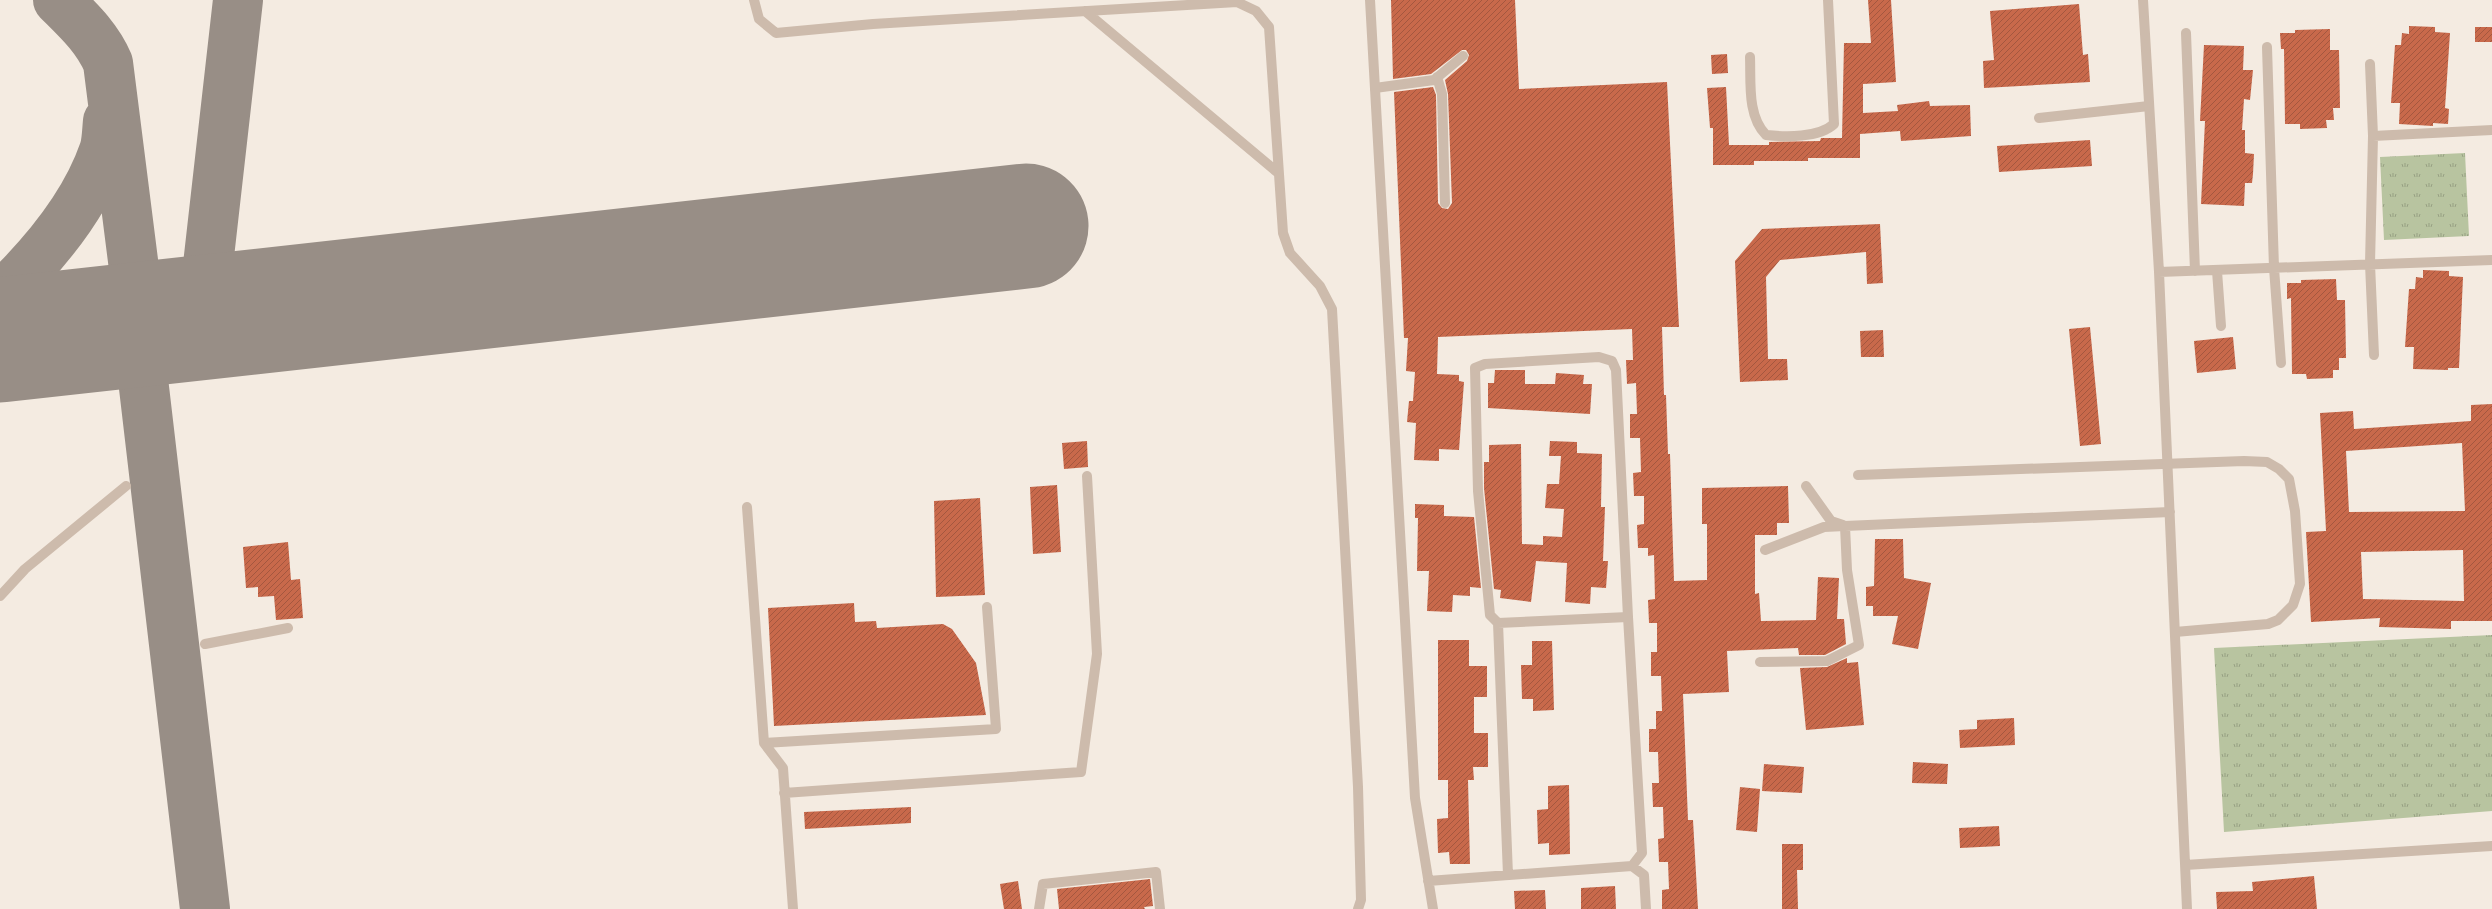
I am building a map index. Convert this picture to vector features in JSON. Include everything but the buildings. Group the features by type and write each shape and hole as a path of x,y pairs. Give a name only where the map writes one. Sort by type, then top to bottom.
{"street":[{"path":"754,0 759,19 776,33 873,24 1237,2 1256,11 1269,28 1277,172 1285,240 1290,253 1320,286 1332,308 1358,787 1362,900 1358,909"},
{"path":"1370,0 1415,798 1433,909"},
{"path":"1750,57 1753,108 1757,127 1766,135 1815,133 1828,129 1834,124 1828,0"},
{"path":"2143,0 2159,272 2188,909"},
{"path":"1085,11 1277,172"},
{"path":"2186,33 2194,271"},
{"path":"2267,47 2274,268 2281,363"},
{"path":"1375,88 1434,80 1463,56"},
{"path":"2370,64 2373,136 2370,264 2374,355"},
{"path":"1437,77 1442,94 1445,203"},
{"path":"2040,118 2149,106"},
{"path":"2373,136 2492,130"},
{"path":"2159,272 2492,260"},
{"path":"2218,271 2221,326"},
{"path":"1508,876 1498,623 1490,615 1478,491 1475,368 1485,364 1599,357 1612,360 1616,370 1628,617 1642,853 1632,866"},
{"path":"1858,475 2168,465 2244,461 2267,462 2279,469 2289,479 2295,511 2300,562 2300,584 2293,605 2278,620 2268,624 2175,632"},
{"path":"784,793 1081,772 1097,654 1087,476"},
{"path":"0,596 25,569 126,486"},
{"path":"1806,486 1831,521 1845,526"},
{"path":"747,507 764,743 782,768 793,909"},
{"path":"1765,550 1824,527 2170,512"},
{"path":"1760,662 1827,661 1860,645 1847,570 1845,526"},
{"path":"764,743 996,729 987,607"},
{"path":"1498,623 1628,617"},
{"path":"205,644 288,628"},
{"path":"2186,865 2492,846"},
{"path":"1428,880 1508,876 1632,866 1644,875 1646,909"},
{"path":"1039,909 1043,884 1156,872 1160,909"}],"green space":[{"path":"2465,153 2469,236 2384,240 2380,157"},
{"path":"2492,635 2492,811 2224,832 2214,648"}],"taxiway":[{"path":"58,0 79,21 92,37 108,63 141,324"},
{"path":"202,318 238,0"},
{"path":"0,297 46,248 74,211 86,191 104,151 108,121"},
{"path":"95,330 124,350 139,370 143,379 205,909"}],"runway":[{"path":"0,340 1026,226"}]}
